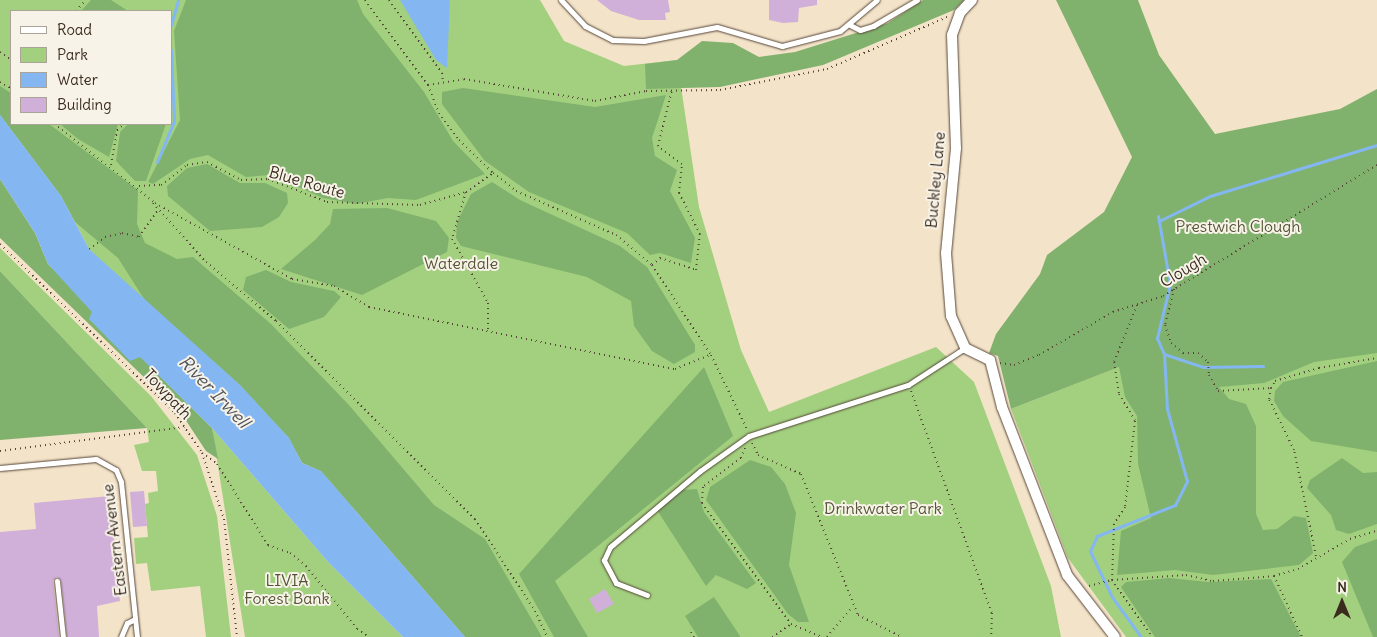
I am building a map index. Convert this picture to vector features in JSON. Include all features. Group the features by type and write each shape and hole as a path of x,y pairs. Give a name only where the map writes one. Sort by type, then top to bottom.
{"street":[{"path":"960,13 972,0"},
{"name":"Buckley Lane","path":"960,13 952,35 956,148 946,253 951,316 965,348"},
{"path":"965,348 990,360 1002,407 1067,575 1078,592 1115,637"}],"lane":[{"path":"561,0 585,26 606,38 624,42 717,27 782,46 814,41 850,25 877,0"},
{"path":"850,25 860,30 873,26 917,0"},
{"path":"648,595 616,583 604,560 610,547 749,436 908,384 965,348"},
{"name":"Eastern Avenue","path":"0,468 90,459 104,461 119,475 137,637"},
{"path":"57,581 63,637"},
{"path":"121,637 127,623 135,619"}],"path":[{"path":"77,10 86,0"},
{"path":"364,0 428,85 439,113 459,140 493,174 516,191 616,235 652,265 711,355 758,455 780,462 801,474 858,615 902,637"},
{"path":"389,0 442,72 444,83"},
{"path":"428,85 464,78 595,101 672,90 720,90 827,69 960,13"},
{"path":"652,265 660,258 696,270 700,234 679,193 682,164 658,146 672,90"},
{"path":"55,125 85,152 111,165 139,186 155,203 292,280 334,286 369,307 419,314 488,334 604,351 675,368 711,355"},
{"path":"111,165 117,130 123,125"},
{"name":"Blue Route","path":"139,186 160,185 187,164 207,162 241,180 268,179 340,205 420,205 466,192 493,174"},
{"name":"Clough","path":"990,360 1014,365 1022,362 1113,312 1174,289 1377,165"},
{"path":"139,186 206,262 276,321 475,519 535,611 546,637"},
{"path":"466,192 452,239 488,303 488,334"},
{"path":"89,249 105,237 122,233 139,237 159,209"},
{"name":"Towpath","path":"0,244 175,413 202,453 224,519 237,637"},
{"path":"1174,289 1165,326 1171,343 1183,353 1198,352 1208,362 1209,375 1218,391 1271,388"},
{"path":"1137,304 1114,362 1119,394 1135,421 1125,507 1114,524 1117,534 1112,580 1152,637"},
{"path":"1316,556 1294,450 1269,399 1271,388 1275,381 1319,368 1377,358"},
{"path":"908,384 992,613 991,637"},
{"path":"0,451 184,427"},
{"path":"749,436 741,458 703,487 702,503 791,624 822,637"},
{"path":"202,453 217,464 237,492 268,546 290,552 306,566 357,629 370,637"},
{"path":"1078,592 1112,580 1186,575 1213,581 1274,576 1298,569 1316,556 1377,532"},
{"path":"1274,576 1302,637"},
{"path":"827,637 854,606"},
{"path":"772,637 791,624"},
{"path":"691,632 694,637"}],"green space":[{"name":"Waterdale","path":"0,0 540,0 564,41 624,66 677,60 699,207 741,350 769,412 936,347 974,382 1051,586 1061,637 465,637 355,510 89,249 61,196 0,115"},
{"path":"91,0 111,0 126,10 82,10"},
{"path":"186,0 357,0 363,14 424,92 453,141 485,174 416,200 388,198 356,204 323,198 271,175 246,177 208,155 190,159 153,184 148,182 180,120 174,31"},
{"path":"923,0 964,0 954,10 823,65 720,87 646,89 645,64 677,60 702,41 733,43 759,57 795,52 888,23"},
{"name":"Prestwich Clough","path":"1056,0 1138,0 1159,55 1215,134 1340,109 1377,89 1377,353 1314,362 1264,383 1219,387 1229,399 1246,404 1256,426 1256,514 1263,530 1277,529 1294,516 1306,518 1313,553 1299,565 1213,575 1175,570 1117,575 1121,531 1151,518 1138,464 1137,416 1125,397 1119,367 1011,409 998,356 989,353 996,334 1040,274 1047,255 1104,212 1132,157"},
{"path":"0,86 10,92 10,125 50,125 138,190 137,224 145,243 177,259 193,257 271,324 348,404 434,505 485,539 542,637 465,637 321,471 302,463 289,438 240,385 146,302 118,258 75,222 61,196 0,115"},
{"path":"463,88 595,107 666,95 652,138 655,156 677,170 670,191 695,238 691,263 660,253 650,255 627,233 529,192 485,161 442,104 442,92"},
{"path":"61,125 118,125 109,157 78,139"},
{"path":"127,125 166,125 146,181 135,181 116,161 120,132"},
{"path":"207,164 240,183 265,183 287,193 288,203 279,217 262,227 210,231 168,196 167,186 187,168"},
{"path":"0,179 35,233 48,264 212,428 218,459 206,451 181,413 0,238"},
{"path":"492,182 520,200 620,246 647,267 695,345 695,352 674,364 652,351 634,326 631,301 587,277 461,246 456,238 457,222 471,194"},
{"path":"387,208 436,221 449,238 447,252 362,295 281,269 315,240 330,224 333,209"},
{"path":"0,248 151,396 197,455 217,516 231,637 206,637 200,586 151,591 147,563 136,564 134,538 148,537 145,504 149,503 148,493 158,491 156,471 142,471 134,445 149,442 147,428 0,271"},
{"path":"266,270 291,282 334,291 341,297 324,317 289,329 243,290 246,277"},
{"path":"0,271 147,428 0,440"},
{"path":"1377,289 1377,637 1126,637 1068,558 1011,409 1216,329"},
{"path":"1377,361 1377,452 1311,441 1283,416 1274,401 1275,391 1283,382"},
{"path":"704,367 733,436 555,581 588,637 554,637 519,574"},
{"name":"LIVIA Forest Bank","path":"212,428 329,563 403,637 245,637"},
{"path":"1342,458 1363,473 1377,472 1377,524 1349,534 1336,530 1331,515 1307,488 1310,480"},
{"path":"750,460 771,467 785,484 796,513 789,565 809,622 798,622 788,614 706,500 710,487"},
{"path":"697,489 704,512 756,583 747,589 716,575 706,586 657,510 682,490"},
{"path":"1377,539 1377,637 1373,637 1342,562 1355,547"},
{"path":"1169,578 1208,582 1271,579 1301,637 1155,637 1121,587 1126,582"},
{"path":"714,597 740,637 698,637 685,616"}],"water":[{"path":"400,0 450,0 447,68 436,60"},
{"name":"River Irwell","path":"0,115 61,196 89,249 240,385 289,438 302,463 321,471 465,637 403,637 329,563 212,428 140,357 130,361 89,319 92,312 48,264 35,233 0,179"}],"building":[{"path":"597,0 668,0 670,12 665,13 666,20 639,20 611,11"},
{"path":"769,0 817,0 817,5 799,8 798,22 783,23 769,20"},
{"path":"144,491 147,526 133,527 130,492"},
{"path":"110,496 120,601 97,606 99,637 67,637 61,581 57,577 53,581 59,637 0,637 0,532 36,529 34,503"},
{"path":"605,589 614,604 597,613 589,599"}],"waterway":[{"path":"172,21 178,0"},
{"path":"157,162 174,121 172,74"},
{"path":"1159,221 1210,196 1377,145"},
{"path":"1141,637 1112,597 1090,551 1097,536 1175,505 1187,481 1167,409 1164,354 1157,338 1170,284 1158,216"},
{"path":"1164,354 1203,367 1263,366"}],"park label":[{"name":"Drinkwater Park","path":"883,508"}]}
